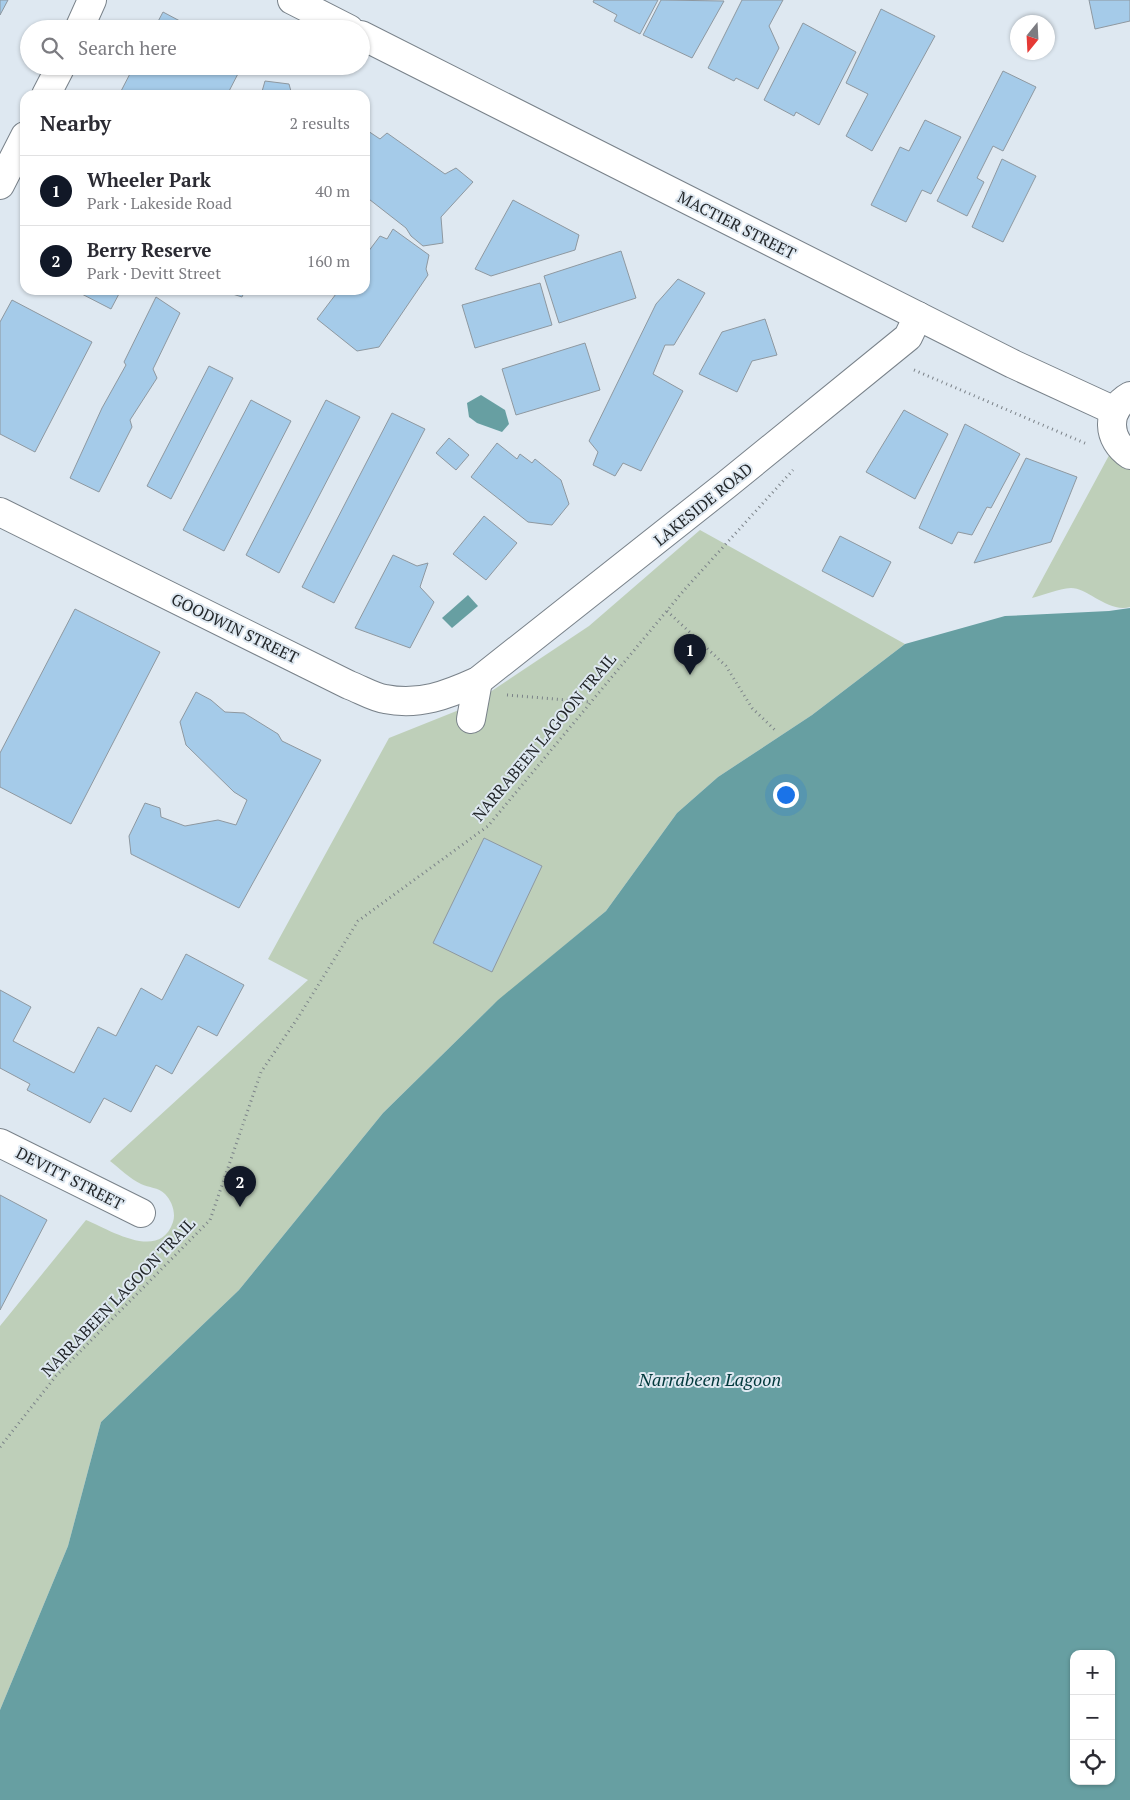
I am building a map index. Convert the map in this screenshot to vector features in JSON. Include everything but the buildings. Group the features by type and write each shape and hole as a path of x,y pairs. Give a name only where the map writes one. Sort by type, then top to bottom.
{"street":[{"path":"83,20 92,0"},
{"path":"292,0 331,20"},
{"name":"MACTIER STREET","path":"370,40 918,316 1122,404"},
{"path":"49,90 56,75"},
{"path":"0,185 20,146"},
{"name":"LAKESIDE ROAD","path":"478,681 726,485 908,337 918,316"},
{"path":"1122,404 1111,421 1115,441 1121,449 1130,455"},
{"name":"GOODWIN STREET","path":"0,512 349,685 384,699 412,701 443,697 478,681"},
{"path":"471,719 478,681"},
{"name":"DEVITT STREET","path":"0,1143 141,1213"}],"path":[{"path":"908,374 916,368 1091,446"},
{"name":"NARRABEEN LAGOON TRAIL","path":"0,1447 56,1376 210,1220 261,1072 300,1016 358,921 488,826 667,611 798,464"},
{"path":"667,611 726,666 752,708 777,732"}],"green space":[{"path":"1113,448 1130,456 1130,607 1114,607 1078,589 1071,588 1032,598"},
{"path":"700,530 905,644 812,715 718,777 677,813 606,911 493,1005 383,1113 239,1290 101,1422 68,1546 0,1710 0,1326 86,1220 134,1240 146,1242 157,1240 167,1234 174,1215 170,1200 159,1190 137,1182 110,1161 308,980 268,959 389,738 469,706 589,626"}],"water":[{"path":"481,395 505,410 509,424 502,432 477,423 469,417 467,403"},
{"path":"468,595 478,606 452,628 442,618"},
{"name":"Narrabeen Lagoon","path":"1130,608 1130,1800 0,1800 0,1710 68,1546 101,1422 239,1290 383,1113 498,1000 606,911 677,813 718,777 812,715 905,644 1005,616 1109,611"}],"place":[{"name":"Wheeler Park","path":"690,675"},
{"name":"Berry Reserve","path":"240,1207"}]}
